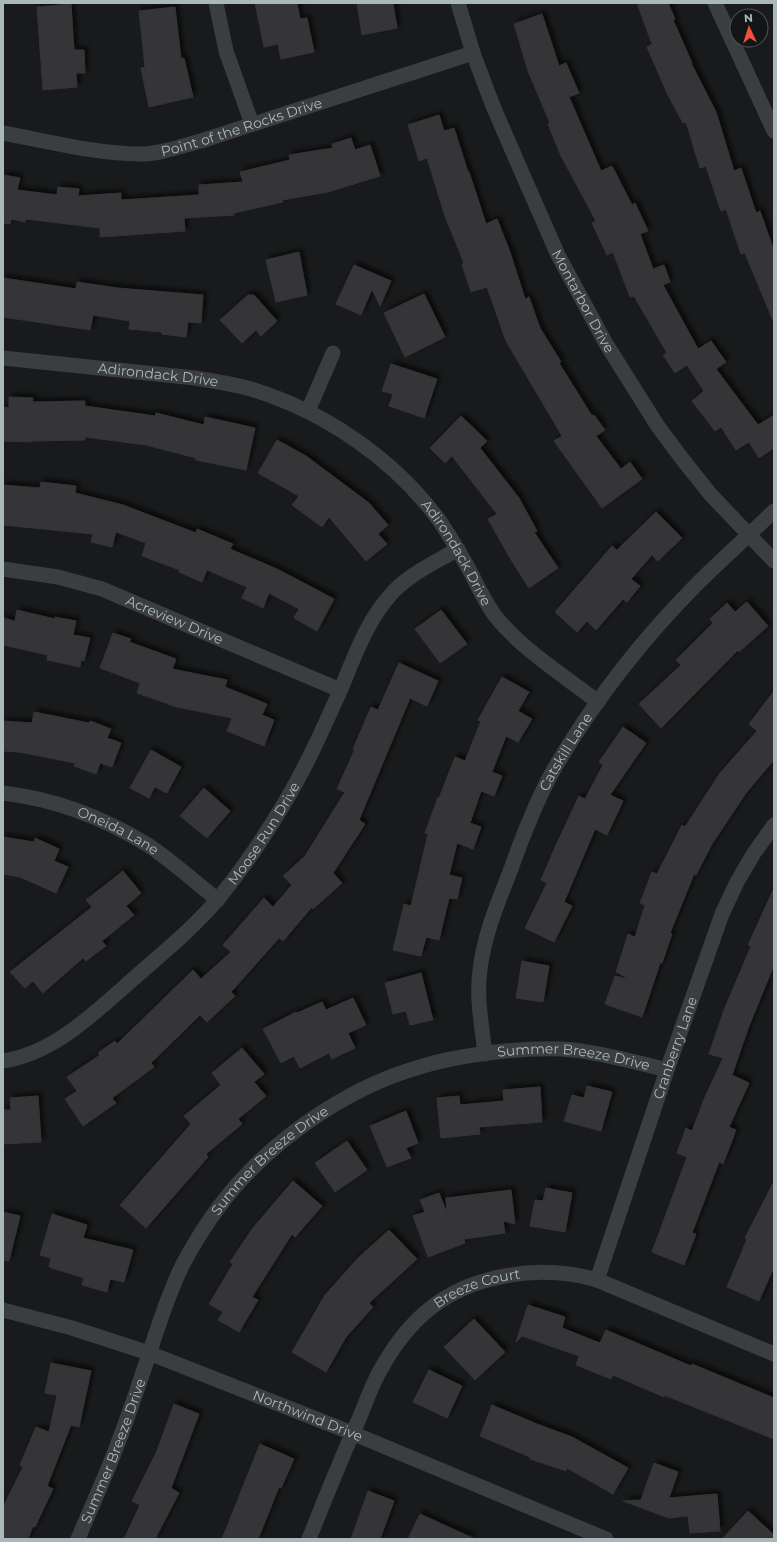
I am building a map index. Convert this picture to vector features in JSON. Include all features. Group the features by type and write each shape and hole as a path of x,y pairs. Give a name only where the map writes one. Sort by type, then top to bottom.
{"street":[{"path":"216,3 226,51 252,124"},
{"name":"Montarbor Drive","path":"458,3 473,53 493,106 558,255 604,342 653,419 683,460 711,495 774,561"},
{"path":"715,3 774,131"},
{"name":"Point of the Rocks Drive","path":"3,133 69,146 116,152 141,154 163,151 201,141 473,53"},
{"path":"308,411 333,353"},
{"name":"Adirondack Drive","path":"3,358 223,382 265,394 308,411 334,425 354,439 401,477 421,497 458,550 495,616 528,649 598,702"},
{"name":"Catskill Lane","path":"485,1054 480,1000 480,972 487,935 537,802 554,770 598,702 664,619 700,581 774,511"},
{"name":"Moose Run Drive","path":"3,1061 37,1051 62,1037 107,1002 172,945 218,900 253,853 285,803 312,754 367,627 380,607 395,590 417,572 458,550"},
{"name":"Acreview Drive","path":"3,569 58,578 102,589 340,690"},
{"name":"Oneida Lane","path":"3,793 22,795 85,813 149,846 218,900"},
{"name":"Cranberry Lane","path":"597,1280 667,1070 722,914 740,876 774,825"},
{"name":"Summer Breeze Drive","path":"78,1539 118,1443 167,1300 182,1265 219,1206 238,1184 273,1150 305,1125 339,1102 381,1081 419,1067 485,1054 523,1050 573,1050 623,1059 667,1070"},
{"name":"Breeze Court","path":"309,1539 352,1433 381,1370 397,1344 416,1320 440,1301 465,1287 493,1278 524,1272 575,1274 597,1280 774,1354"},
{"name":"Northwind Drive","path":"3,1310 72,1328 149,1354 352,1433 606,1539"}],"building":[{"path":"255,3 297,3 300,19 307,18 314,52 281,59 278,44 264,47"},
{"path":"357,3 393,3 397,28 362,35"},
{"path":"637,3 668,3 675,19 673,20 691,63 716,112 734,171 741,168 756,213 760,211 774,251 774,323 745,253 741,254 726,209 721,211 706,166 700,168 686,122 683,123 667,93 647,47 652,44"},
{"path":"71,4 74,50 84,50 85,73 76,73 77,87 43,90 37,7"},
{"path":"175,7 181,59 184,58 193,97 149,107 141,68 145,67 139,11"},
{"path":"542,14 559,66 566,63 579,93 569,97 601,171 612,166 632,205 635,203 648,231 640,234 653,269 664,265 670,282 663,285 698,349 711,341 726,362 716,369 758,425 774,415 774,448 759,458 749,442 736,450 721,427 715,431 692,401 704,391 687,365 675,373 663,355 667,353 634,296 630,297 613,252 607,255 592,223 596,221 561,156 548,124 550,123 528,71 514,24"},
{"path":"439,115 444,131 454,128 486,224 497,219 510,252 525,299 529,297 540,328 561,362 559,363 592,416 594,415 605,430 596,436 621,469 630,462 642,479 602,508 554,441 562,436 506,341 487,287 471,292 462,264 464,263 445,216 427,158 419,161 408,125"},
{"path":"351,138 355,150 370,145 380,176 328,192 282,200 283,202 234,213 234,215 184,218 185,231 100,237 100,228 26,219 25,222 11,219 10,224 3,223 3,175 20,178 17,190 57,195 58,187 79,189 78,196 121,193 121,200 199,195 199,185 243,182 240,172 290,160 289,155 333,148 332,144"},
{"path":"299,252 307,295 276,302 266,260"},
{"path":"354,265 391,281 380,306 372,289 361,315 336,304"},
{"path":"3,278 76,289 77,282 117,288 203,295 201,323 188,322 186,337 162,334 162,332 129,329 130,321 93,315 90,330 3,317"},
{"path":"424,294 445,337 405,357 384,313"},
{"path":"248,295 254,295 277,321 261,336 256,330 242,343 220,320"},
{"path":"391,364 437,379 424,418 389,406 393,394 382,391"},
{"path":"9,397 33,398 32,402 85,401 85,406 155,416 156,413 204,425 205,417 255,428 246,470 196,460 196,458 146,445 85,437 85,440 31,442 3,441 3,407 9,408"},
{"path":"461,416 487,441 480,448 519,498 537,531 534,532 558,568 529,588 488,519 497,514 452,456 445,463 430,448"},
{"path":"277,440 306,456 369,503 388,525 378,534 387,544 366,561 329,517 322,527 292,505 299,496 258,473"},
{"path":"41,482 76,486 75,493 123,505 196,533 197,529 233,544 230,549 277,569 334,599 317,631 294,618 299,609 269,593 263,608 242,598 247,587 207,570 202,582 179,572 180,570 142,556 146,543 116,532 112,547 91,542 93,534 3,525 3,485 40,488"},
{"path":"656,512 682,538 658,561 652,555 631,579 640,586 627,602 623,599 596,630 587,621 577,632 555,612 612,546 617,550"},
{"path":"747,602 768,626 739,652 738,650 661,728 639,704 681,665 676,660 713,623 710,619 727,603 735,612"},
{"path":"17,610 55,619 55,617 76,621 73,635 90,638 84,661 81,660 80,667 47,660 48,655 3,645 3,618 15,621"},
{"path":"441,610 467,644 440,663 415,629"},
{"path":"113,633 131,639 129,642 176,659 172,669 227,680 225,687 267,704 262,715 274,720 264,746 227,731 232,718 177,707 137,693 140,683 100,668"},
{"path":"399,663 438,681 427,706 410,698 359,820 365,824 333,873 342,883 313,909 312,907 283,941 279,938 231,992 235,996 207,1022 200,1015 151,1063 154,1067 112,1098 116,1103 83,1126 65,1099 77,1091 67,1077 100,1055 98,1053 115,1041 117,1044 193,970 201,979 231,952 223,945 264,898 273,907 292,885 283,876 305,856 345,792 337,789 355,749 353,749 371,707 378,710"},
{"path":"502,677 529,692 518,711 532,719 518,742 506,736 492,772 502,776 494,796 481,791 470,823 481,827 473,849 457,843 449,875 462,878 457,899 449,898 439,940 426,937 421,956 393,950 404,904 411,906 428,834 425,833 438,797 439,798 455,757 465,761 481,721 478,720"},
{"path":"774,691 774,760 746,793 712,844 696,875 694,874 670,933 672,934 662,963 660,963 642,1017 605,1004 615,976 629,979 616,972 628,934 635,937 645,905 640,903 652,872 657,874 682,825 685,827 720,773 757,731 749,724"},
{"path":"34,712 89,723 90,721 111,729 107,738 121,743 112,767 100,763 96,774 74,766 75,763 19,752 3,751 3,721 32,723"},
{"path":"623,727 646,743 610,795 623,801 607,835 595,829 564,902 572,906 554,942 525,928 547,883 541,880 579,796 585,799 603,765 599,762"},
{"path":"151,750 181,767 167,793 155,787 149,798 130,788"},
{"path":"204,788 230,811 207,838 180,816"},
{"path":"3,837 34,842 35,838 59,849 54,861 68,867 56,893 20,877 3,874"},
{"path":"123,871 141,893 126,906 134,915 102,941 106,946 86,961 83,958 43,993 33,981 25,988 10,972 92,907 86,900"},
{"path":"774,888 774,965 749,1026 732,1075 749,1083 729,1127 736,1130 723,1164 719,1162 692,1233 696,1234 684,1265 652,1252 687,1157 677,1153 686,1128 692,1131 705,1097 723,1058 709,1054 724,1010 751,946 748,945"},
{"path":"522,961 549,966 543,1002 516,998"},
{"path":"421,973 433,1020 410,1025 406,1011 393,1014 385,983"},
{"path":"353,998 366,1025 348,1033 355,1048 332,1059 329,1053 300,1068 294,1056 281,1063 263,1029 296,1012 297,1013 322,1002 326,1010"},
{"path":"242,1048 264,1074 254,1082 266,1096 238,1119 242,1124 206,1154 208,1157 146,1228 120,1205 191,1124 184,1116 221,1085 212,1073"},
{"path":"587,1086 612,1092 601,1131 564,1121 572,1095 584,1098"},
{"path":"540,1087 542,1122 479,1127 480,1134 441,1138 437,1098 459,1096 460,1105 504,1101 503,1090"},
{"path":"38,1096 41,1142 3,1144 3,1110 11,1110 10,1098"},
{"path":"406,1111 418,1143 406,1148 411,1158 387,1167 370,1126"},
{"path":"347,1141 367,1170 335,1192 315,1163"},
{"path":"293,1181 322,1206 295,1237 292,1234 252,1297 258,1300 239,1332 218,1320 223,1312 209,1304 233,1264 230,1262 252,1229"},
{"path":"774,1181 774,1267 759,1301 727,1287 747,1239 745,1238"},
{"path":"546,1188 572,1193 565,1232 530,1226 535,1200 543,1201"},
{"path":"511,1190 515,1224 503,1221 505,1233 464,1239 465,1243 428,1257 413,1216 425,1212 420,1200 439,1193 447,1213 446,1198"},
{"path":"3,1212 20,1216 9,1261 3,1260"},
{"path":"52,1214 87,1225 83,1238 133,1250 124,1282 110,1279 107,1292 82,1285 84,1278 49,1267 51,1258 40,1255"},
{"path":"389,1230 417,1259 369,1303 373,1307 346,1337 326,1372 292,1352 325,1295 358,1258"},
{"path":"528,1305 565,1317 562,1328 600,1343 606,1330 691,1366 692,1364 774,1398 774,1439 664,1395 664,1397 613,1375 611,1379 576,1365 579,1356 522,1336 516,1342"},
{"path":"474,1319 505,1352 475,1380 444,1347"},
{"path":"51,1363 91,1371 79,1427 71,1425 47,1486 53,1489 35,1527 33,1526 28,1539 3,1539 3,1507 23,1467 20,1465 36,1427 49,1432 57,1395 45,1393"},
{"path":"429,1370 462,1386 447,1418 413,1402"},
{"path":"174,1404 199,1414 171,1488 179,1493 155,1539 124,1539 140,1505 132,1501 156,1453"},
{"path":"492,1405 572,1437 628,1468 613,1494 567,1468 566,1471 530,1459 530,1457 480,1436"},
{"path":"260,1444 294,1459 281,1488 279,1487 258,1539 222,1539"},
{"path":"654,1463 678,1472 669,1498 717,1494 720,1531 690,1533 688,1516 669,1518 623,1501 641,1500"},
{"path":"368,1491 394,1501 380,1539 351,1539"},
{"path":"748,1511 774,1535 774,1539 722,1539"},
{"path":"420,1514 475,1539 408,1539"}]}
